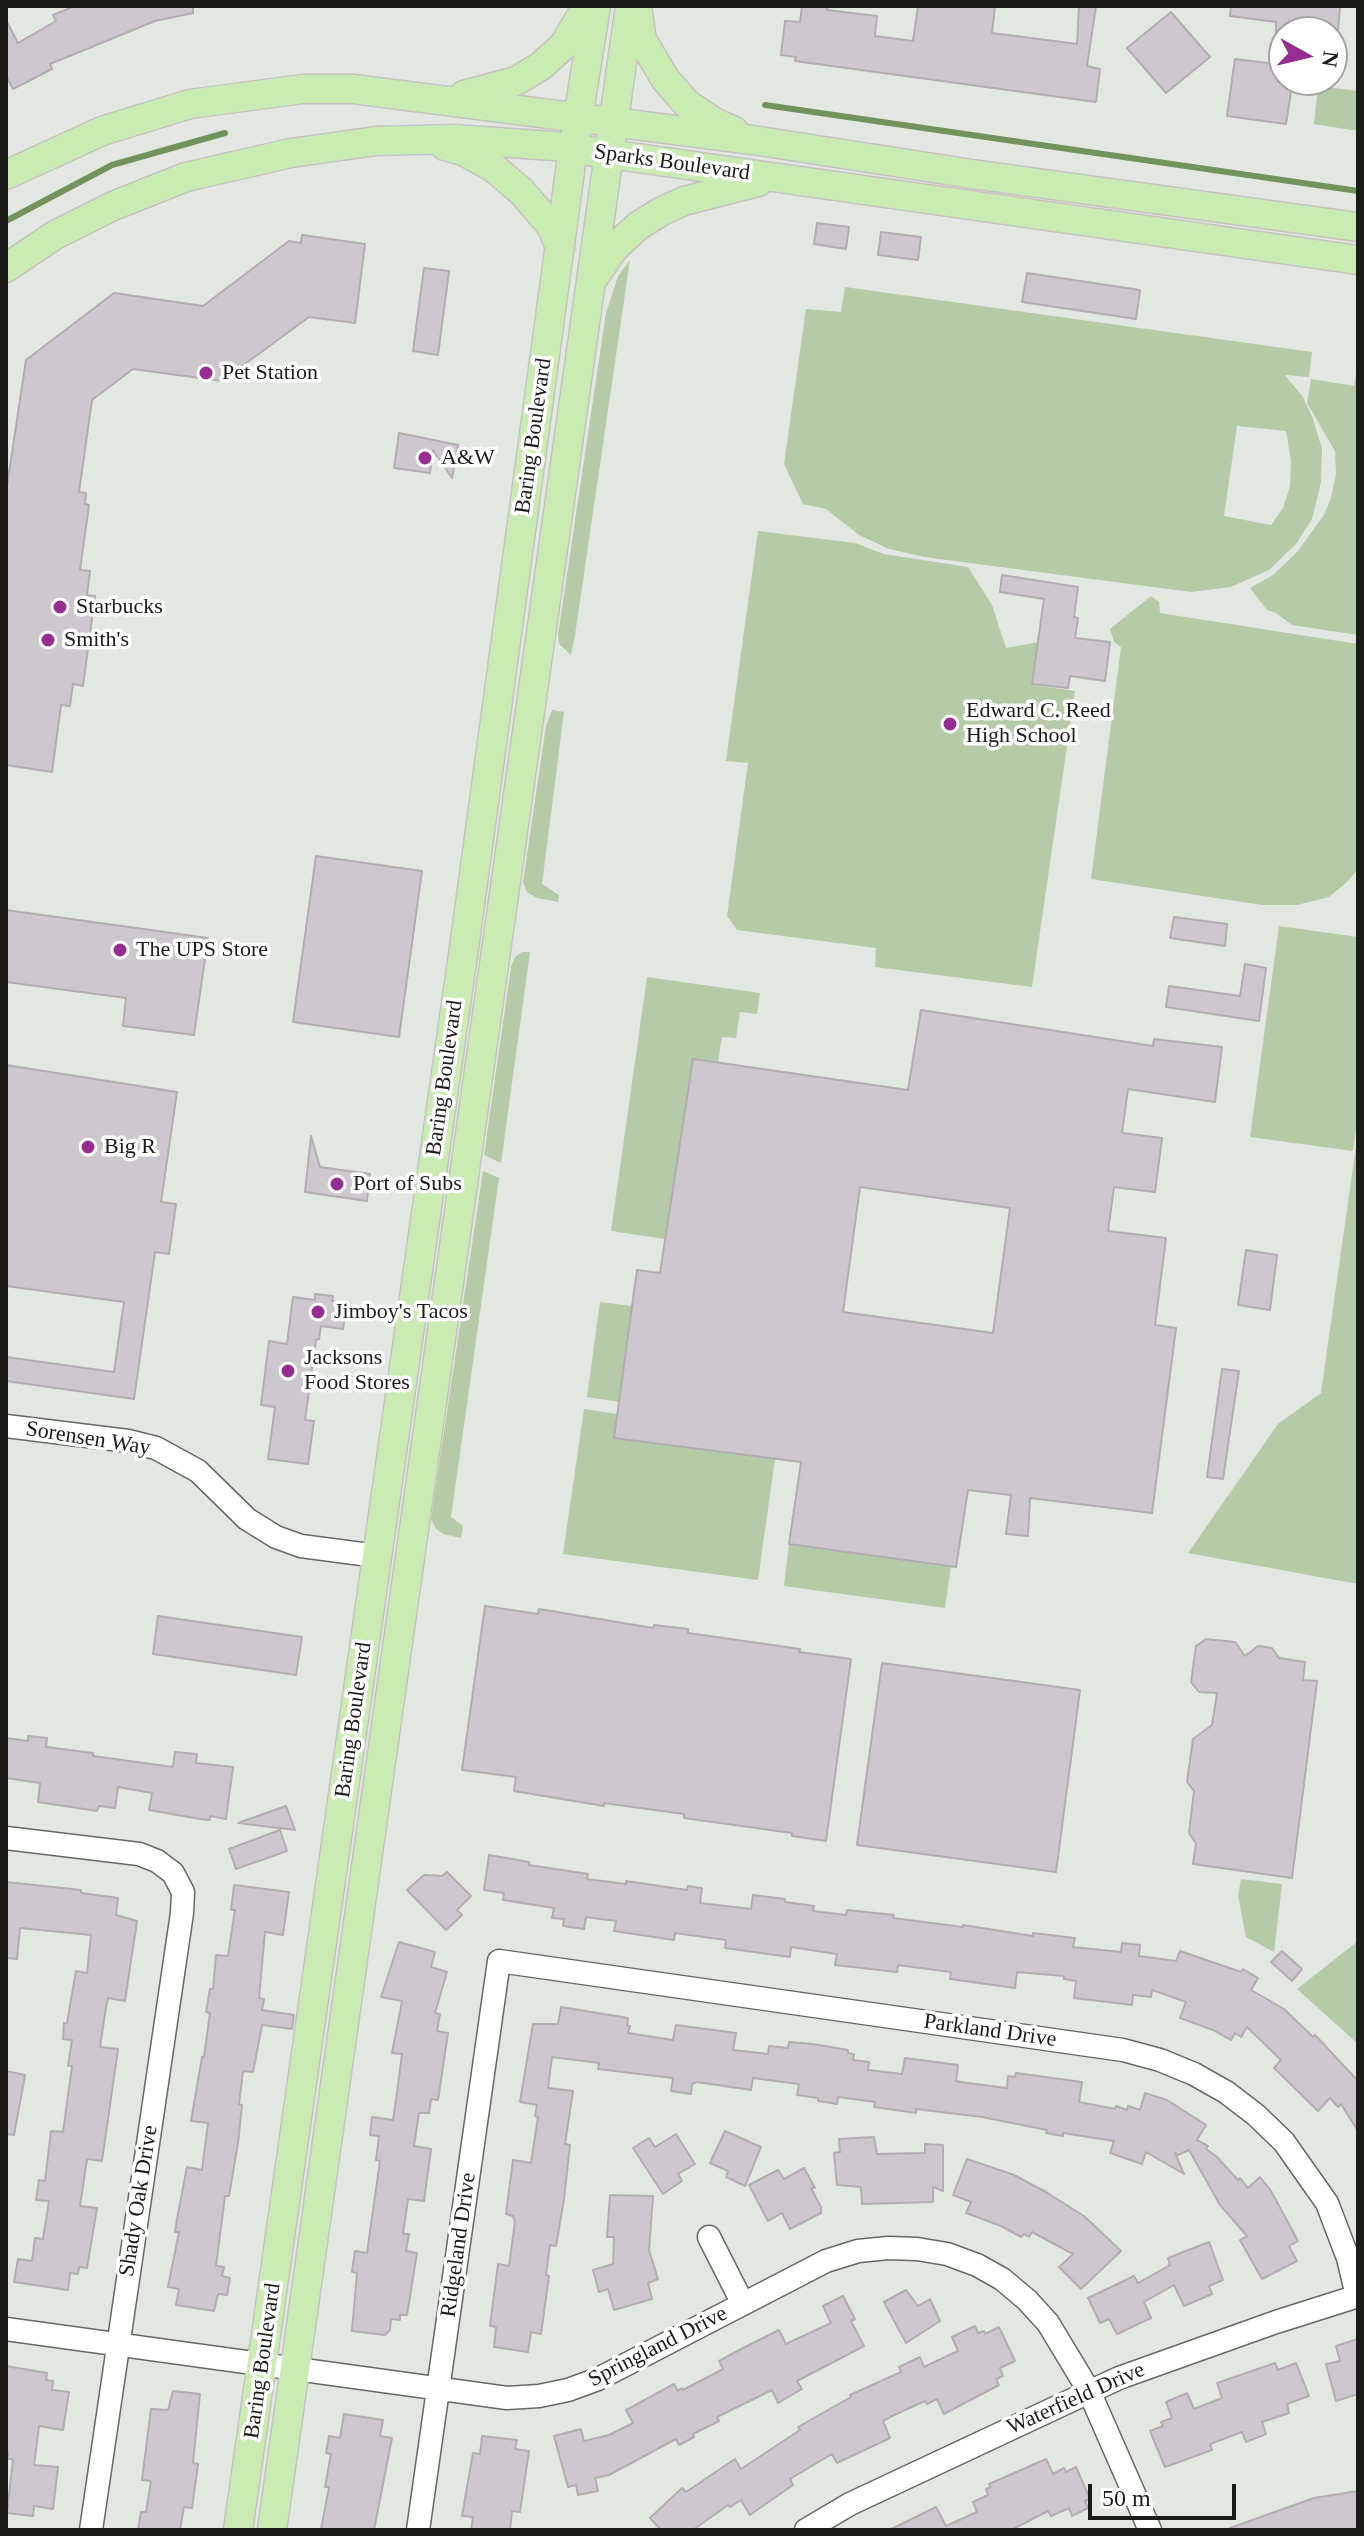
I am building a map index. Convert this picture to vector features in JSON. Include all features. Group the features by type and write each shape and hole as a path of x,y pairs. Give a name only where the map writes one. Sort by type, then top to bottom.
{"main road":[{"path":"444,99 516,81 541,66 564,45 587,6"},
{"name":"Baring Boulevard","path":"238,2530 573,149 596,6"},
{"name":"Baring Boulevard","path":"272,2530 630,6"},
{"path":"637,6 642,40 676,92 687,104 714,122 753,140"},
{"name":"Sparks Boulevard","path":"6,175 102,131 190,104 303,89 353,89 753,140 972,174 1358,227"},
{"path":"421,140 463,151 494,168 543,213 560,248"},
{"name":"Sparks Boulevard","path":"6,268 55,235 113,206 186,177 291,153 376,141 421,140 517,142 573,149 1358,260"},
{"path":"591,283 614,248 638,226 662,211 709,194 774,178"},
{"path":"377,1556 411,1561"}],"street":[{"name":"Sorensen Way","path":"6,1426 128,1441 156,1448 198,1471 247,1519 276,1537 301,1546 377,1556"},
{"name":"Shady Oak Drive","path":"6,1838 139,1854 157,1861 173,1873 183,1892 91,2530"},
{"name":"Parkland Drive","path":"499,1961 1123,2050 1160,2060 1226,2092 1284,2142 1327,2203 1348,2258 1358,2296"},
{"name":"Ridgeland Drive","path":"418,2530 499,1961"},
{"path":"709,2237 743,2304"},
{"name":"Springland Drive","path":"6,2329 507,2398 539,2396 598,2379 826,2261 858,2251 902,2248 947,2254 990,2272 1027,2300 1048,2323 1089,2391 1150,2530"},
{"name":"Waterfield Drive","path":"806,2530 850,2504 1089,2391 1250,2331 1358,2296"}],"green space":[{"path":"1348,90 1358,91 1358,131 1314,124 1317,96 1348,96"},
{"path":"630,260 571,655 559,644 558,635 606,313 618,276"},
{"path":"845,287 1312,352 1309,377 1285,375 1303,397 1322,449 1321,482 1312,519 1296,544 1269,570 1231,587 1191,592 924,557 889,549 859,535 826,509 803,504 784,464 806,309 841,312","holes":["1237,426 1286,431 1291,461 1290,486 1283,508 1271,525 1224,516"]},
{"path":"1358,362 1358,635 1292,625 1267,610 1250,588 1273,575 1297,552 1324,515 1336,474 1335,451 1307,403 1311,379 1354,386"},
{"path":"758,531 855,543 884,554 968,567 992,605 1006,648 1039,642 1032,685 1075,691 1032,987 875,967 876,948 737,930 727,916 748,763 726,761"},
{"path":"1151,596 1159,602 1160,613 1358,644 1358,869 1329,897 1297,905 1262,905 1091,879 1121,647 1114,642 1110,629"},
{"path":"552,710 564,712 542,884 559,895 558,902 537,898 527,892 523,882 546,726"},
{"path":"1279,926 1358,937 1358,1113 1353,1151 1250,1137"},
{"path":"522,952 530,952 501,1163 484,1155 511,967 515,957"},
{"path":"647,977 760,993 757,1014 740,1012 736,1038 722,1037 718,1063 665,1239 611,1231"},
{"path":"1358,1132 1358,1584 1188,1553 1278,1424 1321,1393"},
{"path":"483,1171 499,1178 451,1517 463,1526 461,1538 443,1534 431,1519"},
{"path":"600,1302 632,1306 619,1402 587,1397"},
{"path":"584,1409 617,1414 614,1438 775,1459 758,1580 563,1554"},
{"path":"789,1544 951,1566 945,1608 784,1586"},
{"path":"1241,1879 1282,1884 1274,1952 1246,1937 1238,1896"},
{"path":"1358,1941 1358,2044 1297,1989"}],"building":[{"path":"75,6 193,6 193,13 155,21 50,64 52,69 13,89 6,76 6,20 18,43 56,21 53,15"},
{"path":"802,6 828,6 827,10 877,16 875,36 913,41 918,6 995,6 992,33 1077,44 1079,6 1096,6 1087,66 1100,69 1096,102 795,61 796,57 781,55 785,21 800,22"},
{"path":"1231,6 1340,6 1339,16 1268,16 1268,21 1230,16"},
{"path":"1171,12 1210,57 1166,93 1127,48"},
{"path":"1235,59 1268,63 1268,96 1290,96 1286,124 1227,116"},
{"path":"817,223 849,227 846,249 814,244"},
{"path":"881,232 921,237 918,260 878,255"},
{"path":"302,235 365,244 355,323 309,317 222,381 133,369 92,400 79,492 86,493 85,504 89,505 80,570 90,571 87,595 95,596 83,686 73,684 70,706 61,705 52,772 6,765 6,493 26,360 114,293 203,306 289,241 301,243"},
{"path":"424,268 449,271 438,355 413,351"},
{"path":"1027,273 1140,290 1136,319 1022,302"},
{"name":"A&W","path":"399,433 458,445 452,478 433,450 430,473 394,468"},
{"path":"1002,575 1078,587 1075,638 1110,642 1105,681 1070,676 1068,688 1032,684 1044,599 1000,592"},
{"path":"316,856 422,871 399,1037 293,1022"},
{"path":"6,910 208,938 194,1035 123,1026 126,998 6,982"},
{"path":"1174,917 1227,924 1225,946 1170,938"},
{"path":"1245,964 1266,968 1259,1021 1166,1007 1169,986 1240,996"},
{"path":"921,1010 1153,1046 1154,1039 1222,1047 1215,1102 1128,1089 1122,1133 1162,1138 1155,1192 1114,1187 1108,1231 1166,1238 1155,1325 1176,1328 1152,1513 1030,1498 1028,1536 1006,1534 1011,1495 968,1490 956,1567 789,1544 801,1462 614,1438 637,1270 660,1273 693,1059 908,1090","holes":["860,1187 1010,1208 993,1333 843,1312"]},
{"name":"Big R","path":"6,1065 177,1092 161,1202 176,1204 169,1254 155,1252 134,1399 6,1381 6,1357 114,1372 124,1302 6,1286"},
{"name":"Port of Subs","path":"311,1136 320,1167 370,1174 367,1201 305,1192"},
{"path":"1246,1250 1277,1255 1270,1310 1238,1305"},
{"path":"315,1294 333,1296 332,1301 347,1303 343,1329 321,1326 319,1339 316,1340 305,1420 314,1421 308,1464 268,1459 275,1407 261,1405 269,1341 287,1344 293,1297 315,1300"},
{"path":"1222,1369 1239,1371 1223,1479 1207,1477"},
{"path":"485,1606 538,1614 539,1609 653,1628 654,1625 688,1629 688,1633 851,1659 826,1841 792,1836 792,1833 684,1818 684,1814 604,1803 604,1806 514,1791 516,1777 462,1770"},
{"path":"158,1616 302,1637 296,1675 153,1654"},
{"path":"1206,1639 1235,1642 1245,1656 1258,1646 1272,1648 1279,1658 1305,1662 1303,1680 1317,1681 1292,1878 1193,1864 1196,1843 1189,1833 1194,1791 1187,1782 1193,1739 1212,1725 1217,1693 1199,1692 1191,1682 1196,1646"},
{"path":"882,1663 1080,1690 1056,1872 857,1845"},
{"path":"28,1736 47,1738 46,1747 93,1753 93,1756 173,1767 175,1752 197,1754 196,1763 233,1767 226,1819 210,1816 210,1820 200,1819 149,1810 152,1793 118,1787 115,1808 99,1806 97,1811 38,1802 40,1783 6,1778 6,1738 28,1741"},
{"path":"286,1806 295,1830 238,1823"},
{"path":"280,1830 287,1851 236,1869 229,1849"},
{"path":"489,1855 588,1874 587,1879 687,1890 688,1886 702,1888 700,1903 751,1909 753,1895 814,1906 813,1911 846,1915 847,1910 1033,1936 1033,1933 1075,1938 1073,1947 1121,1952 1122,1943 1140,1945 1139,1956 1176,1961 1180,1951 1241,1972 1243,1969 1258,1978 1251,1990 1284,2009 1313,2037 1315,2035 1358,2081 1358,2131 1341,2104 1338,2107 1330,2098 1318,2111 1274,2068 1281,2060 1247,2027 1241,2037 1235,2033 1231,2040 1180,2018 1186,2002 1152,1990 1151,1997 1133,1995 1132,2005 1074,1998 1076,1981 1064,1979 1064,1976 1017,1972 1015,1988 950,1979 951,1972 898,1965 897,1972 835,1965 837,1954 791,1947 790,1957 725,1948 726,1940 675,1933 674,1940 614,1931 616,1921 586,1917 584,1929 563,1926 564,1919 552,1918 554,1908 503,1900 504,1893 484,1890"},
{"path":"447,1872 471,1896 457,1910 462,1915 446,1930 407,1890 424,1875 442,1876"},
{"path":"6,1882 81,1890 81,1893 118,1898 116,1915 137,1921 125,2001 108,1998 106,2007 100,2047 118,2049 102,2161 87,2159 80,2206 97,2208 87,2268 79,2267 78,2274 70,2273 68,2290 14,2282 18,2259 32,2261 35,2238 43,2239 49,2201 36,2200 39,2180 45,2181 51,2131 63,2132 72,2066 68,2066 72,2040 63,2039 64,2023 67,2023 76,1971 87,1973 91,1935 20,1928 17,1959 6,1958"},
{"path":"234,1885 289,1892 283,1935 265,1932 259,1998 264,1999 262,2010 294,2015 292,2029 262,2025 253,2072 243,2071 238,2143 229,2196 225,2196 216,2266 224,2267 222,2276 230,2278 227,2295 218,2294 214,2311 176,2305 179,2289 168,2287 187,2167 202,2170 208,2123 191,2121 204,2057 210,2013 206,2012 210,1989 213,1989 216,1955 228,1956 235,1910 231,1910"},
{"path":"399,1942 435,1952 431,1967 447,1972 435,2013 440,2014 437,2031 448,2033 438,2100 431,2099 429,2113 419,2113 414,2146 431,2149 424,2201 408,2199 403,2234 409,2234 406,2251 417,2253 407,2315 400,2315 400,2320 391,2319 390,2330 385,2335 352,2331 357,2273 352,2272 355,2251 367,2253 380,2161 376,2160 379,2136 370,2135 372,2117 393,2120 397,2093 402,2054 392,2053 402,2001 381,1997"},
{"path":"1282,1951 1302,1969 1292,1981 1271,1962"},
{"path":"561,2007 628,2018 628,2033 673,2040 676,2025 736,2033 733,2050 768,2054 769,2046 788,2048 789,2042 848,2050 848,2053 854,2054 853,2060 869,2062 868,2070 902,2074 905,2058 958,2065 956,2081 967,2083 1007,2088 1008,2076 1015,2077 1016,2073 1082,2082 1079,2102 1115,2109 1116,2106 1127,2110 1128,2106 1140,2110 1145,2093 1167,2100 1206,2125 1197,2140 1208,2146 1206,2149 1238,2180 1240,2178 1248,2188 1260,2177 1298,2241 1289,2246 1297,2261 1262,2279 1240,2240 1247,2236 1220,2205 1189,2150 1178,2155 1175,2153 1184,2174 1146,2152 1142,2164 1110,2153 1114,2141 1046,2133 1047,2130 982,2117 874,2107 875,2102 838,2097 837,2104 818,2101 818,2098 797,2095 799,2084 753,2078 751,2090 697,2082 692,2084 691,2094 671,2091 673,2078 598,2069 599,2063 552,2057 548,2088 573,2091 565,2144 570,2145 564,2199 556,2246 550,2245 541,2334 531,2332 528,2352 494,2347 496,2327 490,2326 498,2264 509,2266 515,2222 513,2216 506,2214 513,2160 531,2163 538,2117 535,2116 537,2105 520,2102 533,2024 558,2024"},
{"path":"6,2071 25,2075 14,2135 6,2134"},
{"path":"725,2131 761,2147 745,2186 726,2177 728,2171 710,2163"},
{"path":"676,2134 695,2164 678,2174 682,2181 663,2194 633,2148 649,2138 655,2147"},
{"path":"874,2137 877,2154 925,2153 925,2144 943,2145 943,2191 933,2187 933,2202 862,2204 861,2187 837,2185 834,2153 840,2152 839,2139"},
{"path":"967,2159 1014,2175 1046,2192 1084,2216 1121,2251 1081,2289 1059,2267 1073,2254 1032,2232 1029,2237 1024,2234 1021,2237 966,2213 971,2202 953,2195"},
{"path":"804,2168 815,2188 811,2188 821,2213 790,2229 782,2213 768,2221 749,2185 778,2170 784,2179"},
{"path":"610,2195 653,2196 649,2250 658,2279 648,2283 652,2299 614,2310 608,2289 599,2292 593,2270 613,2264 614,2237 607,2237"},
{"path":"1209,2242 1223,2280 1209,2286 1212,2294 1184,2306 1174,2285 1144,2302 1151,2318 1117,2334 1109,2319 1100,2323 1088,2298 1134,2276 1138,2283 1170,2265 1168,2258"},
{"path":"906,2290 918,2306 930,2299 940,2321 906,2343 884,2302"},
{"path":"843,2296 864,2346 797,2381 802,2389 778,2403 772,2390 717,2417 719,2421 679,2445 676,2439 609,2475 595,2478 598,2491 578,2495 576,2485 568,2487 554,2436 581,2429 584,2441 609,2435 633,2423 626,2410 674,2384 678,2391 683,2390 723,2369 719,2361 745,2347 779,2330 786,2344 831,2323 823,2306"},
{"path":"975,2326 978,2333 984,2331 985,2334 999,2327 1015,2361 1000,2368 1003,2376 996,2379 999,2385 944,2414 937,2399 894,2415 883,2421 890,2438 837,2463 832,2454 790,2479 793,2485 750,2515 741,2500 730,2507 728,2505 693,2530 661,2530 650,2518 682,2488 686,2492 735,2459 741,2469 800,2430 798,2427 850,2395 901,2372 899,2367 920,2357 924,2367 958,2351 952,2337"},
{"path":"1358,2339 1358,2394 1336,2401 1326,2364 1340,2361 1336,2346"},
{"path":"1275,2363 1278,2370 1296,2363 1309,2396 1287,2404 1289,2413 1262,2422 1266,2434 1246,2442 1242,2432 1210,2444 1212,2450 1165,2467 1150,2431 1172,2418 1166,2402 1187,2393 1194,2409 1222,2398 1217,2383"},
{"path":"6,2366 47,2373 46,2380 53,2381 52,2390 69,2392 63,2430 39,2426 34,2465 58,2467 53,2509 34,2506 33,2516 7,2513 13,2459 8,2459 6,2452"},
{"path":"173,2391 200,2394 193,2463 198,2464 192,2508 184,2507 180,2530 138,2530 141,2512 146,2512 151,2481 142,2480 151,2409 168,2410"},
{"path":"344,2414 383,2420 380,2436 392,2438 374,2530 321,2530 329,2487 325,2487 331,2454 326,2453 329,2436 340,2438"},
{"path":"482,2436 517,2440 515,2449 529,2451 520,2512 512,2511 510,2530 471,2530 473,2517 462,2516 473,2453 480,2454"},
{"path":"1046,2459 1053,2474 1064,2468 1066,2472 1076,2467 1090,2499 1085,2501 1088,2508 1072,2516 1069,2508 1051,2516 1048,2511 1011,2530 889,2530 936,2507 946,2526 977,2512 973,2502 988,2495 986,2489 991,2487 989,2484"},
{"path":"1358,2491 1358,2530 1230,2530 1314,2498"}],"waterway":[{"path":"765,105 1358,191"},
{"path":"6,221 112,165 225,133"}],"place":[{"name":"Pet Station","path":"206,373"},
{"name":"A&W","path":"425,458"},
{"name":"Starbucks","path":"60,607"},
{"name":"Smith's","path":"48,640"},
{"name":"Edward C. Reed High School","path":"950,724"},
{"name":"The UPS Store","path":"120,950"},
{"name":"Big R","path":"88,1147"},
{"name":"Port of Subs","path":"337,1184"},
{"name":"Jimboy's Tacos","path":"318,1312"},
{"name":"Jacksons Food Stores","path":"288,1371"}]}
